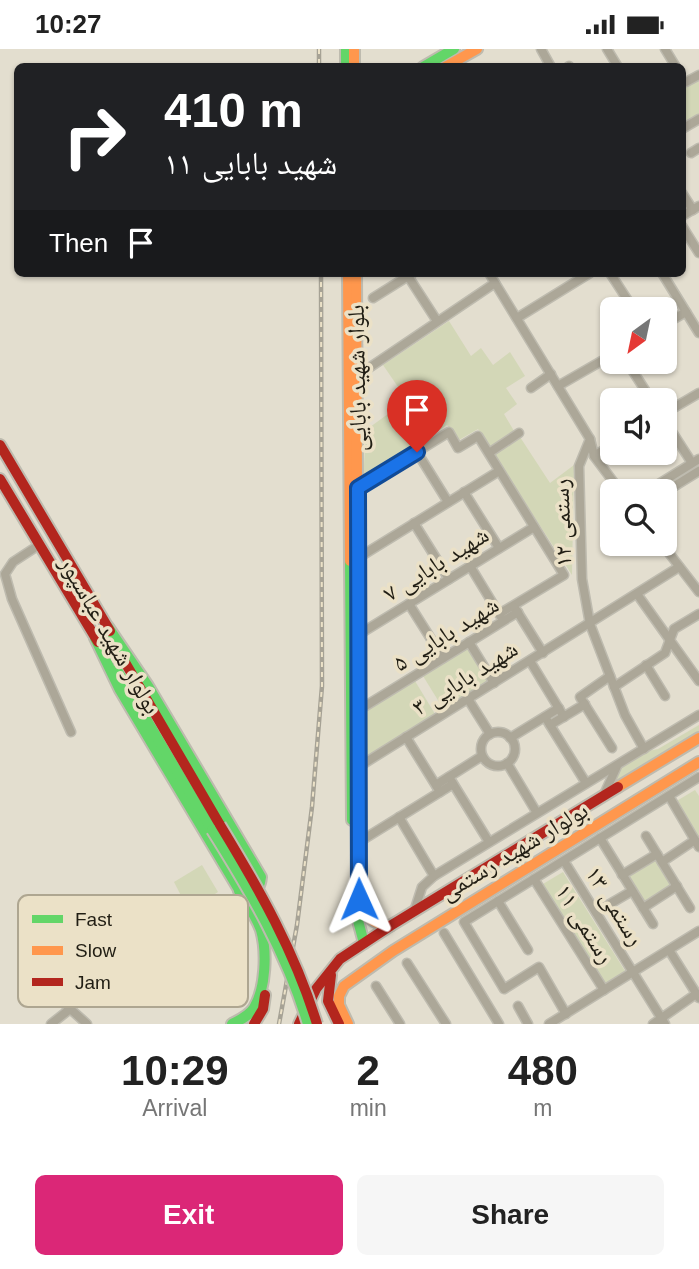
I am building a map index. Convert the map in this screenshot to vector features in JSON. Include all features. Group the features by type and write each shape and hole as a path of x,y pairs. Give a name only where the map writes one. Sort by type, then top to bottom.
{"main road":[{"path":"448,58 477,49"},
{"name":"بلوار شهید بابایی","path":"348,277 353,901 363,927 364,943"},
{"name":"بلوار شهید بابایی","path":"356,277 359,899 363,912 380,926 390,926"},
{"name":"بولوار شهید عباسپور","path":"0,445 108,627 216,827"},
{"name":"بولوار شهید عباسپور","path":"0,479 95,638 216,827"},
{"path":"108,627 148,686 261,877 267,907 266,986 263,1009 254,1024"},
{"path":"95,638 120,689 242,895"},
{"name":"بولوار شهید رستمی","path":"299,1024 316,989 340,959 699,738"},
{"name":"بولوار شهید رستمی","path":"348,1024 340,1011 338,994 344,986 393,951 699,762"},
{"path":"216,827 276,938 308,1024"},
{"path":"216,827 277,921 304,983 317,1024"},
{"path":"238,888 244,893 253,893 260,887 261,877"},
{"path":"232,1024 253,1010 261,986 262,935 248,908"},
{"path":"340,959 339,968 349,974 393,951"},
{"path":"332,969 326,992 327,1002 339,1024"}],"street":[{"path":"686,232 699,253"},
{"path":"373,298 404,277"},
{"path":"411,277 437,321"},
{"path":"491,277 590,439 594,456 611,479"},
{"path":"517,318 576,277"},
{"path":"613,277 626,297"},
{"path":"665,277 692,316 699,333"},
{"path":"357,376 495,283"},
{"path":"558,386 600,362"},
{"path":"531,388 551,374"},
{"path":"677,406 699,393"},
{"path":"358,488 449,432 458,448 478,436 534,527"},
{"path":"489,453 519,433"},
{"path":"667,479 696,461 677,436"},
{"name":"رستمی ۱۲","path":"590,439 579,466 582,579 590,624 625,715 643,749"},
{"path":"417,452 448,502"},
{"path":"594,456 600,452"},
{"path":"358,558 499,471"},
{"path":"677,485 699,471"},
{"path":"464,492 499,548"},
{"path":"414,523 449,579"},
{"name":"شهید بابایی ۷","path":"358,635 534,527"},
{"name":"شهید بابایی ۵","path":"359,710 469,642 564,575 534,527"},
{"path":"39,545 13,562 5,574 12,600 71,731"},
{"path":"671,556 696,582 699,592"},
{"path":"470,566 501,618"},
{"name":"شهید بابایی ۳","path":"360,766 679,567"},
{"path":"637,594 699,681"},
{"path":"409,604 443,658"},
{"path":"516,609 543,653"},
{"path":"614,687 665,653 674,629 699,614"},
{"path":"469,642 494,683"},
{"path":"530,661 564,717"},
{"path":"646,665 665,696"},
{"path":"610,676 580,697 612,748"},
{"path":"468,699 490,734"},
{"path":"550,725 585,704"},
{"path":"510,738 559,708"},
{"path":"414,912 422,887 435,876 699,715"},
{"path":"545,717 586,783"},
{"path":"482,756 482,743 490,734 501,733 510,738 515,751 507,764"},
{"path":"406,737 438,789"},
{"path":"482,756 493,765 507,764"},
{"path":"359,842 399,817 482,756"},
{"path":"603,797 618,763"},
{"path":"507,764 537,813"},
{"path":"566,1014 539,967 504,989 464,922 699,777"},
{"path":"451,780 489,842"},
{"path":"622,875 697,844 668,796"},
{"path":"399,817 435,876"},
{"path":"646,837 690,908"},
{"path":"600,838 653,924"},
{"name":"رستمی ۱۳","path":"564,861 664,1021"},
{"name":"رستمی ۱۱","path":"534,879 604,990"},
{"path":"643,908 677,886"},
{"path":"596,912 632,891"},
{"path":"498,901 528,950"},
{"path":"549,1024 699,931"},
{"path":"444,933 499,1024"},
{"path":"653,1024 664,1021 698,996 669,950"},
{"path":"407,963 446,1024"},
{"path":"689,983 699,976"},
{"path":"376,986 400,1024"},
{"path":"518,1006 528,1024"},
{"path":"51,1024 70,1009 87,1024"}],"green space":[{"path":"699,77 699,114 686,123 686,82"},
{"path":"449,321 471,356 481,348 493,365 510,352 525,376 506,388 517,404 504,414 514,431 490,447 478,429 459,440 447,425 363,483 366,430 407,400 383,365"},
{"path":"520,437 550,483 574,465 572,575 494,455"},
{"path":"469,648 490,682 444,710 423,676"},
{"path":"415,681 435,714 367,756 365,710"},
{"path":"699,725 699,731 611,786 618,768"},
{"path":"695,790 699,796 699,841 675,802"},
{"path":"655,859 671,885 643,903 627,877"},
{"path":"202,865 218,892 213,895 181,895 174,882"},
{"path":"563,872 625,971 605,984 543,884"}],"railway":[{"path":"319,49 319,63"},
{"path":"279,1024 297,925 312,807 322,686 321,277"}],"traffic: fast":[{"path":"346,49 346,63"},
{"path":"430,63 454,49"},
{"path":"350,561 352,820"},
{"path":"95,638 120,690 238,888 244,893 254,891 261,877 148,686 108,627"},
{"path":"117,670 212,830"},
{"path":"212,830 279,948 308,1024"},
{"path":"239,891 242,895"},
{"path":"353,902 364,943"},
{"path":"232,1024 247,1016 254,1008 261,990 264,969 261,930 248,905"}],"traffic: slow":[{"path":"354,49 354,63"},
{"path":"452,63 477,49"},
{"path":"348,277 350,561"},
{"path":"356,277 359,900 370,919 390,926"},
{"path":"618,787 699,738"},
{"path":"348,1024 339,1005 339,996 344,986 393,951 699,762"}],"traffic: jam":[{"path":"0,445 110,631"},
{"path":"0,479 98,642"},
{"path":"126,664 220,825"},
{"path":"299,1024 316,989 340,959 618,787"},
{"path":"220,825 275,921 317,1024"},
{"path":"331,975 328,1001 339,1024"},
{"path":"254,1024 263,1009 265,995"}],"route":[{"path":"359,899 358,488 417,452"}]}
